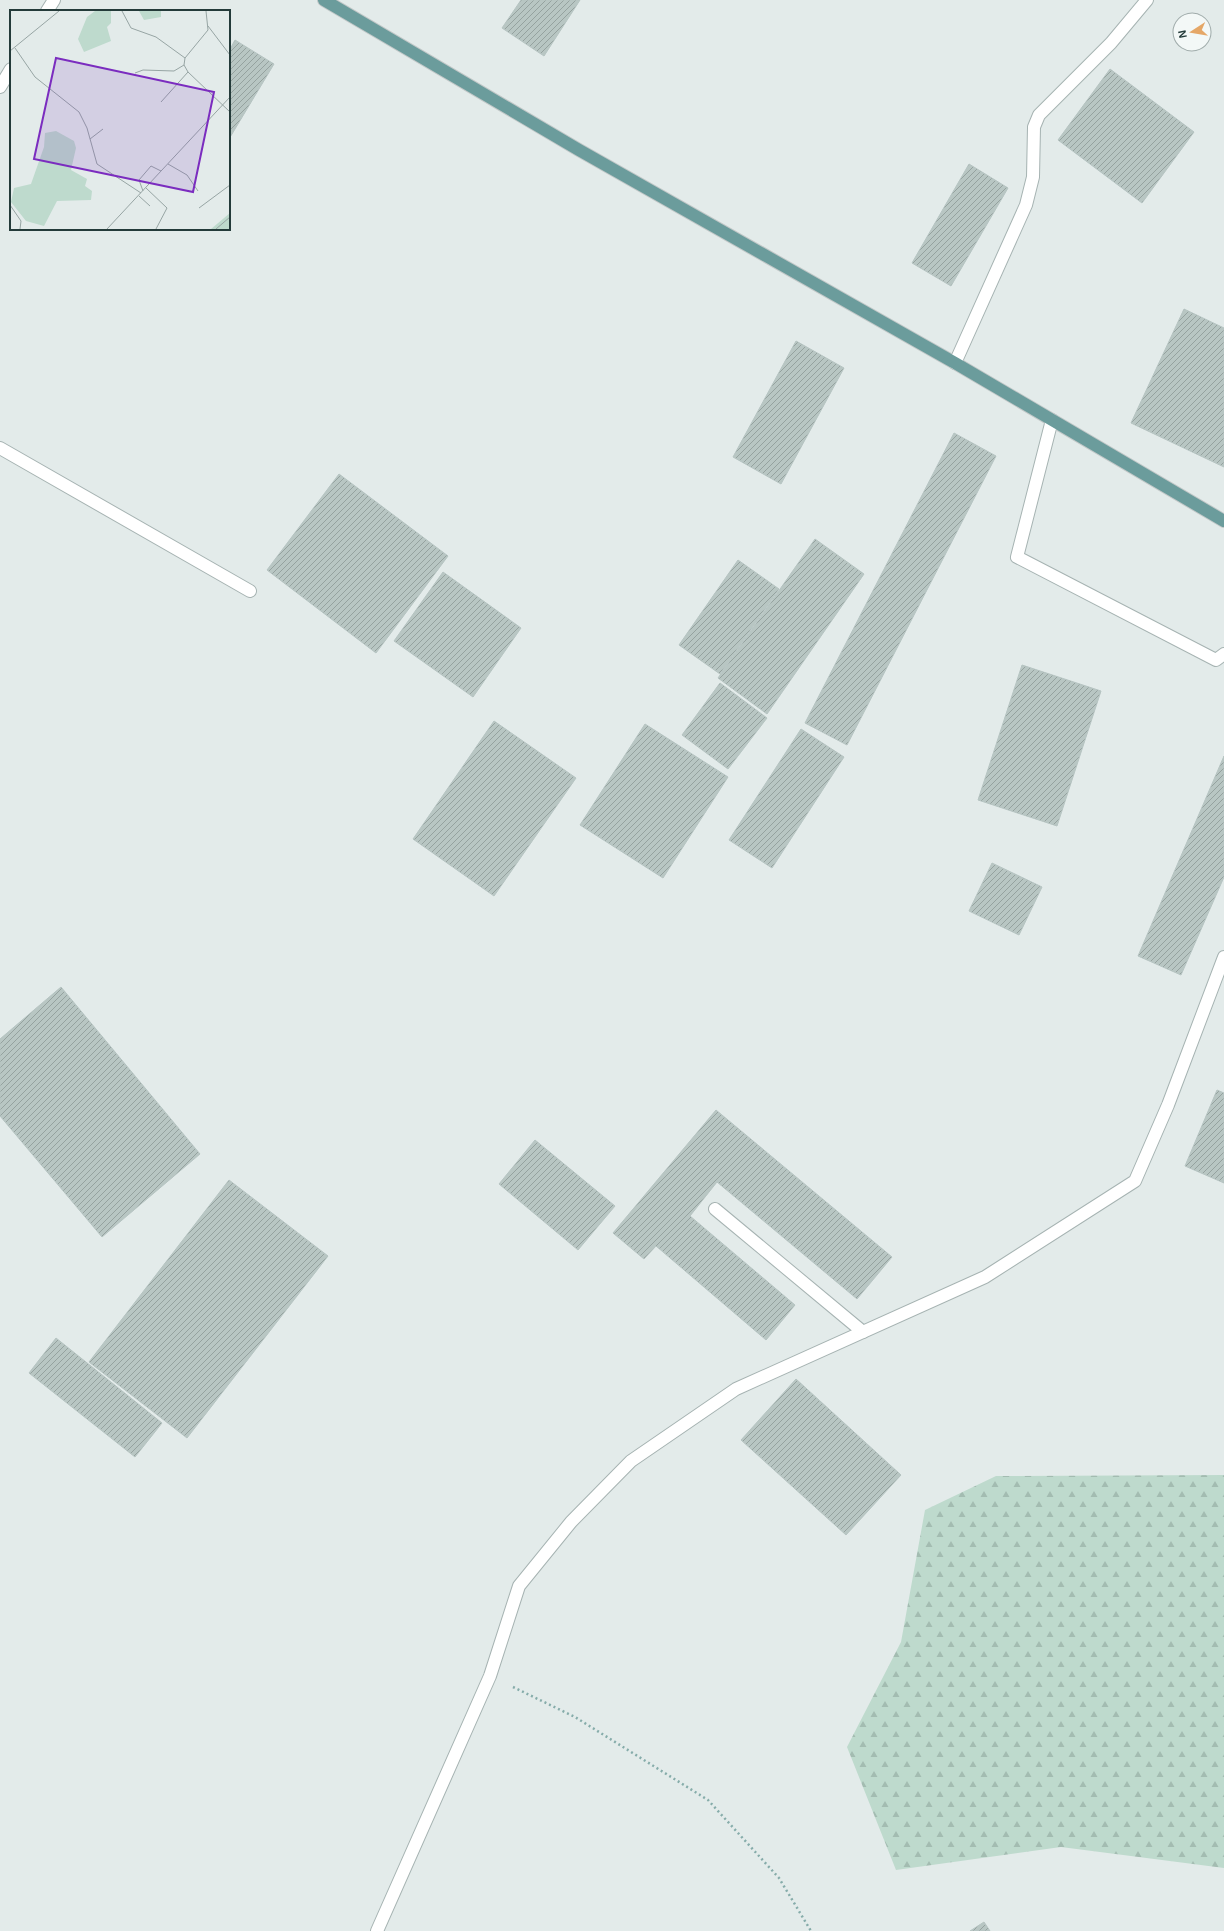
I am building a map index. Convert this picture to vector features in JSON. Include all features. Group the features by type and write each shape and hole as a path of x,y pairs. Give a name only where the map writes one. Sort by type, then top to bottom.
{"main road":[{"path":"324,0 579,150 955,363 1224,521"}],"street":[{"path":"48,10 54,0"},
{"path":"955,363 1026,205 1033,177 1034,128 1039,115 1111,43 1147,0"},
{"path":"0,87 10,71"},
{"path":"1052,420 1017,557 1216,660 1224,654"},
{"path":"0,448 250,591"},
{"path":"377,1931 490,1676 519,1586 571,1522 631,1461 736,1389 985,1277 1135,1182 1168,1105 1224,957"},
{"path":"715,1209 863,1332"}],"path":[{"path":"490,1676 575,1717 708,1800 779,1878 811,1931"}],"green space":[{"path":"1224,1475 1224,1868 1061,1847 896,1870 847,1747 901,1642 925,1510 996,1476"}],"building":[{"path":"521,0 580,0 544,56 502,28"},
{"path":"235,40 274,64 230,137 230,49"},
{"path":"1110,69 1194,132 1142,203 1058,140"},
{"path":"969,164 1008,188 951,286 912,263"},
{"path":"1184,309 1224,328 1224,467 1131,423"},
{"path":"796,341 844,368 781,484 733,457"},
{"path":"954,433 996,456 847,745 805,723"},
{"path":"339,474 448,556 376,653 267,570"},
{"path":"815,539 864,574 767,714 718,678"},
{"path":"738,560 779,589 720,674 679,645"},
{"path":"443,572 521,628 473,697 394,641"},
{"path":"1022,665 1101,691 1057,826 978,800"},
{"path":"720,683 767,718 728,769 682,735"},
{"path":"494,721 576,778 494,896 413,839"},
{"path":"645,724 728,777 663,878 580,825"},
{"path":"801,729 844,757 772,868 729,840"},
{"path":"1224,756 1224,877 1181,975 1138,956"},
{"path":"992,863 1042,887 1019,935 969,911"},
{"path":"61,987 200,1154 102,1237 0,1116 0,1039"},
{"path":"1217,1090 1224,1093 1224,1183 1185,1166"},
{"path":"716,1110 892,1257 857,1299 717,1182 690,1216 795,1305 766,1340 656,1246 644,1259 613,1233"},
{"path":"535,1140 615,1206 578,1250 499,1184"},
{"path":"229,1180 328,1256 187,1438 89,1362"},
{"path":"56,1338 162,1423 135,1457 29,1373"},
{"path":"796,1379 901,1475 846,1535 741,1440"},
{"path":"984,1922 990,1931 970,1931"}]}
